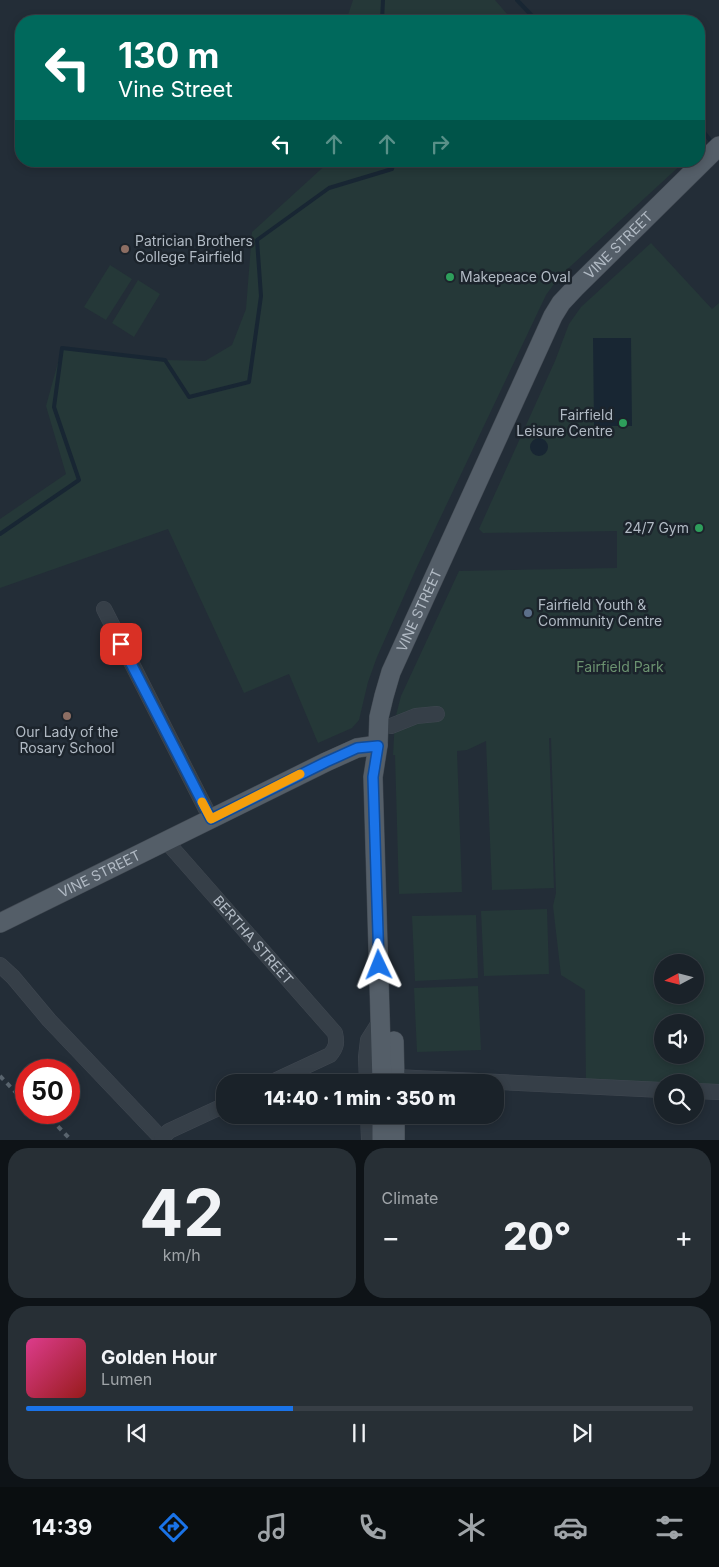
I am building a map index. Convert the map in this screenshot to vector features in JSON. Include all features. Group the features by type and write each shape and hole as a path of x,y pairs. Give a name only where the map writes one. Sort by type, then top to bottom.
{"main road":[{"name":"VINE STREET","path":"705,159 719,146"},
{"name":"VINE STREET","path":"0,923 326,762 357,748 378,746 379,718 391,672 553,316 561,303 575,288 697,167"},
{"path":"378,746 373,777 380,1020 390,1074"},
{"path":"378,746 385,786 391,1074"},
{"path":"382,1124 382,1140"},
{"path":"395,1124 396,1140"}],"street":[{"path":"104,609 211,819"},
{"path":"391,726 416,716 437,714"},
{"name":"BERTHA STREET","path":"166,841 335,1033 337,1041 335,1049 330,1055 289,1074"},
{"path":"0,965 13,976 49,1020 162,1139 170,1132 216,1109"},
{"path":"367,1074 368,1040 380,1020"},
{"path":"504,1085 654,1090"},
{"path":"704,1091 719,1092"},
{"path":"368,1124 369,1140"}],"green space":[{"path":"353,0 495,0 508,15 348,15"},
{"path":"323,167 678,167 560,276 546,295 416,569 377,657 368,682 359,720 352,728 318,743 289,674 244,693 168,529 0,588 0,519 66,474 46,406 62,348 165,360 205,361 232,345 246,309 252,232"},
{"name":"Fairfield Park","path":"651,243 712,309 719,303 719,1092 704,1091 704,1074 654,1074 654,1090 586,1086 585,990 561,975 553,906 556,893 551,738 549,738 554,888 492,890 486,741 467,750 457,751 462,892 399,894 395,755 393,755 395,719 401,696 459,571 617,568 617,531 483,533 479,529 555,361 569,324 581,307"},
{"path":"110,265 132,279 106,320 84,307"},
{"path":"138,280 160,294 134,337 112,323"},
{"path":"547,909 549,974 484,976 481,911"},
{"path":"476,915 478,978 415,981 412,916"},
{"path":"478,986 481,1050 417,1052 414,988"}],"water":[{"path":"593,338 631,338 632,426 594,426"},
{"path":"539,438 545,441 548,447 545,453 539,456 533,453 530,447 533,441"}],"waterway":[{"path":"382,15 383,0"},
{"path":"517,0 531,15"},
{"path":"705,134 713,144"},
{"path":"0,534 79,480 54,407 62,348 165,360 189,397 249,382 261,296 257,240 329,188 392,169 392,167"}],"railway":[{"path":"0,1076 15,1092"},
{"path":"56,1124 71,1140"}],"slow traffic":[{"path":"202,802 211,819 300,774"}],"place":[{"name":"Patrician Brothers College Fairfield","path":"125,249"},
{"name":"Makepeace Oval","path":"450,277"},
{"name":"Fairfield Leisure Centre","path":"623,423"},
{"name":"24/7 Gym","path":"699,528"},
{"name":"Fairfield Youth & Community Centre","path":"528,613"},
{"name":"Our Lady of the Rosary School","path":"67,716"}],"route":[{"path":"121,644 211,819 357,748 378,746 373,777 379,965"}]}
